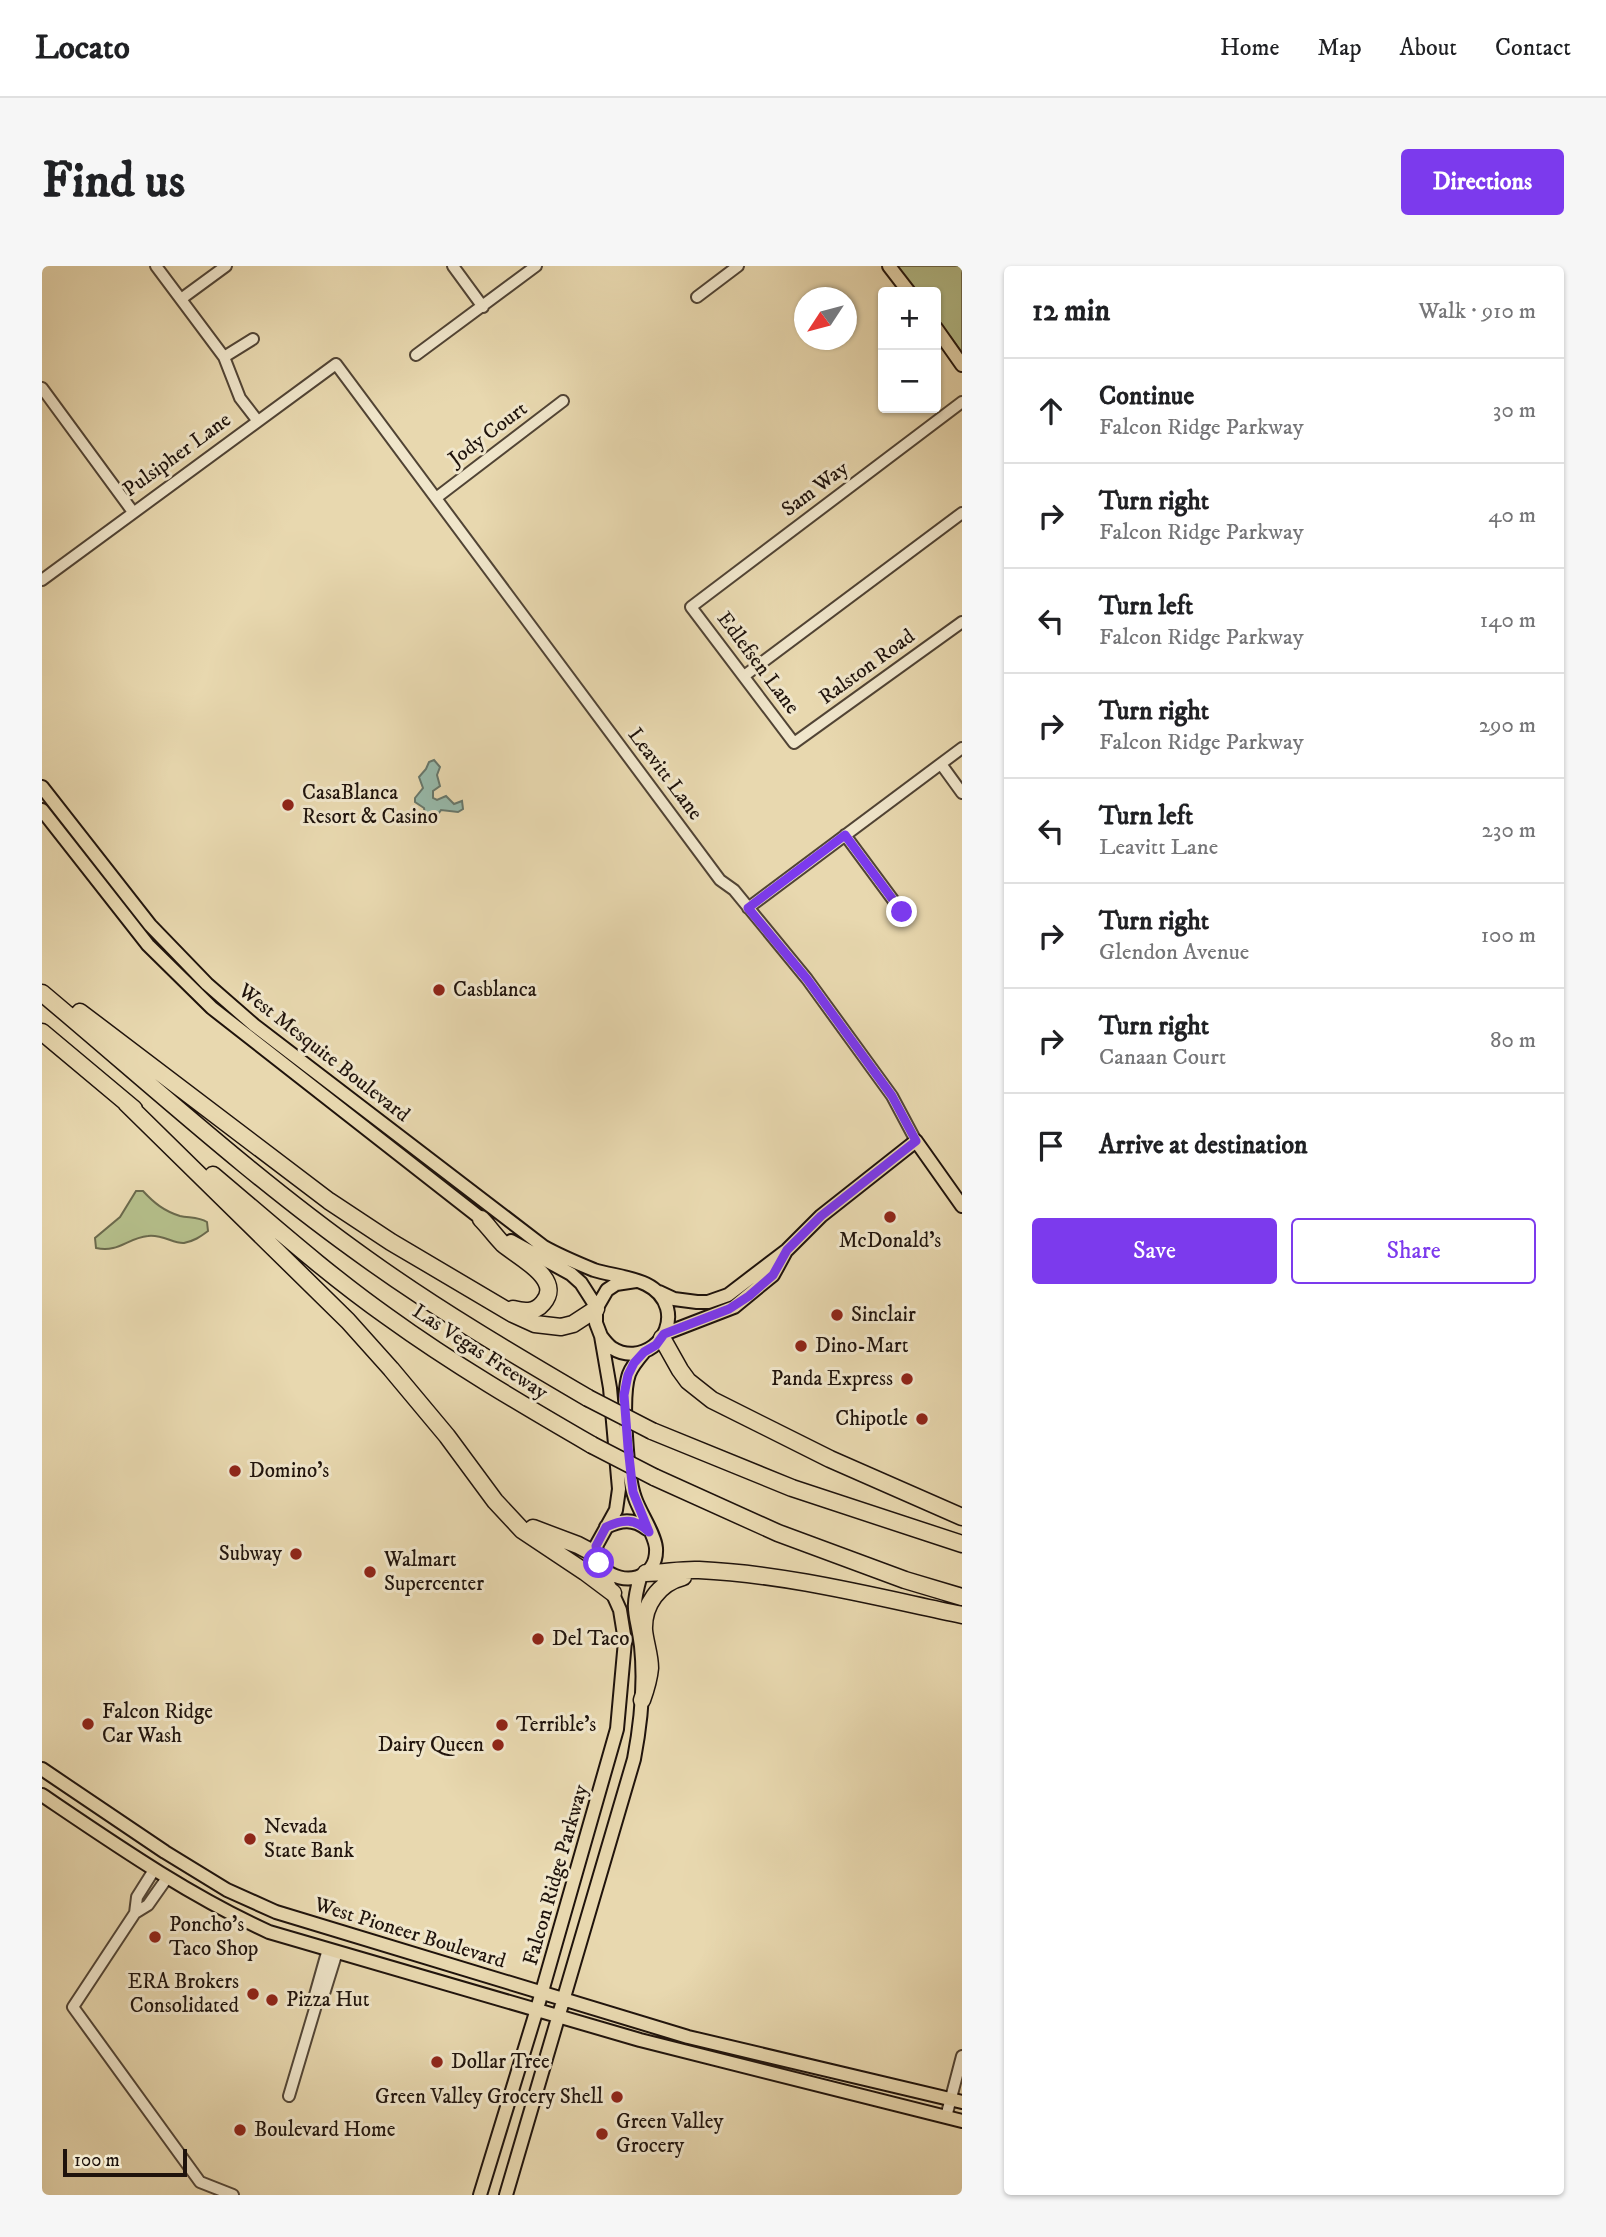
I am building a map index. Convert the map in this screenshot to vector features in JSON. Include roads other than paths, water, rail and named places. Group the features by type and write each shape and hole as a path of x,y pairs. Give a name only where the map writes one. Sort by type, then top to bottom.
{"highway":[{"path":"42,984 329,1201 391,1242 524,1319 548,1327 573,1324 596,1309"},
{"name":"Las Vegas Freeway","path":"42,993 294,1205 366,1259 465,1325 587,1398 652,1431 792,1488 962,1544"},
{"name":"Las Vegas Freeway","path":"42,1032 339,1281 388,1318 531,1410 654,1477 778,1533 905,1580 962,1597"},
{"path":"126,1102 348,1321 447,1436 495,1502 522,1530 612,1593"},
{"path":"481,1219 503,1243 543,1276 548,1286 549,1294 540,1307 523,1312 508,1309"},
{"path":"656,1343 688,1381 721,1406 863,1475 962,1517"},
{"path":"514,1521 578,1545 598,1559"},
{"path":"643,1575 695,1570 731,1572 877,1597 962,1615"},
{"path":"642,1700 650,1666 644,1629 645,1612 652,1599 668,1582 676,1578 731,1572"}],"main road":[{"path":"889,266 905,287"},
{"path":"941,335 962,365"},
{"name":"West Mesquite Boulevard","path":"42,787 150,925 173,951 231,1006 544,1247 597,1271 636,1281"},
{"name":"West Mesquite Boulevard","path":"42,810 148,944 212,1008 481,1219 520,1247 571,1274 581,1283 596,1309"},
{"path":"643,1575 619,1579 611,1575 598,1559 599,1537 616,1510 619,1489 610,1388 601,1336 596,1323 596,1309 604,1293 616,1284 636,1281 687,1301 708,1302 720,1299 740,1287 762,1267 787,1250 821,1216 916,1141"},
{"name":"Leavitt Lane","path":"916,1141 962,1206"},
{"path":"601,1336 612,1348 627,1354 734,1307 773,1275 787,1250"},
{"name":"Falcon Ridge Parkway","path":"506,2195 634,1759 642,1700 641,1646 634,1616 634,1598 643,1575 654,1559 656,1549 633,1492 624,1395 628,1375 656,1343 668,1323 664,1300 656,1290"},
{"path":"606,1527 627,1520 643,1525 649,1532"},
{"name":"Falcon Ridge Parkway","path":"480,2195 537,2009 617,1729 625,1641 620,1610 598,1559"},
{"name":"West Pioneer Boulevard","path":"42,1769 165,1852 227,1889 276,1912 710,2042 956,2100"},
{"name":"West Pioneer Boulevard","path":"42,1795 218,1909 269,1932 673,2048 962,2121"},
{"path":"154,1870 165,1852"},
{"path":"167,1878 180,1861"},
{"path":"673,2048 678,2042 710,2042"}],"street":[{"path":"156,266 224,357 240,398 257,420"},
{"path":"181,299 226,266"},
{"path":"453,266 483,307"},
{"path":"416,355 536,266"},
{"path":"697,297 738,266"},
{"path":"224,357 253,339"},
{"name":"Pulsipher Lane","path":"42,580 336,364"},
{"name":"Leavitt Lane","path":"336,364 720,880 734,890 807,979 892,1096 916,1141"},
{"path":"42,388 133,512"},
{"name":"Jody Court","path":"436,498 563,401"},
{"name":"Sam Way","path":"691,607 962,402"},
{"path":"744,676 962,513"},
{"name":"Edlefsen Lane","path":"691,607 794,743"},
{"name":"Ralston Road","path":"794,743 962,622"},
{"path":"748,908 962,748"},
{"path":"941,764 962,793"},
{"path":"845,835 902,912"},
{"path":"135,1913 137,1897 154,1870"},
{"path":"167,1878 148,1905 135,1913 74,2007 200,2182 233,2195"},
{"path":"289,2096 317,2003 314,1995 332,1951"},
{"path":"946,2117 956,2100 962,2056"}],"place":[{"name":"CasaBlanca Resort & Casino","path":"288,805"},
{"name":"Casblanca","path":"439,990"},
{"name":"McDonald's","path":"890,1217"},
{"name":"Sinclair","path":"837,1315"},
{"name":"Dino-Mart","path":"801,1346"},
{"name":"Panda Express","path":"907,1379"},
{"name":"Chipotle","path":"922,1419"},
{"name":"Domino's","path":"235,1471"},
{"name":"Subway","path":"296,1554"},
{"name":"Walmart Supercenter","path":"370,1572"},
{"name":"Del Taco","path":"538,1639"},
{"name":"Falcon Ridge Car Wash","path":"88,1724"},
{"name":"Terrible's","path":"502,1725"},
{"name":"Dairy Queen","path":"498,1745"},
{"name":"Nevada State Bank","path":"250,1839"},
{"name":"Poncho’s Taco Shop","path":"155,1937"},
{"name":"ERA Brokers Consolidated","path":"253,1994"},
{"name":"Pizza Hut","path":"272,2000"},
{"name":"Dollar Tree","path":"437,2062"},
{"name":"Green Valley Grocery Shell","path":"617,2097"},
{"name":"Boulevard Home","path":"240,2130"},
{"name":"Green Valley Grocery","path":"602,2134"}]}
